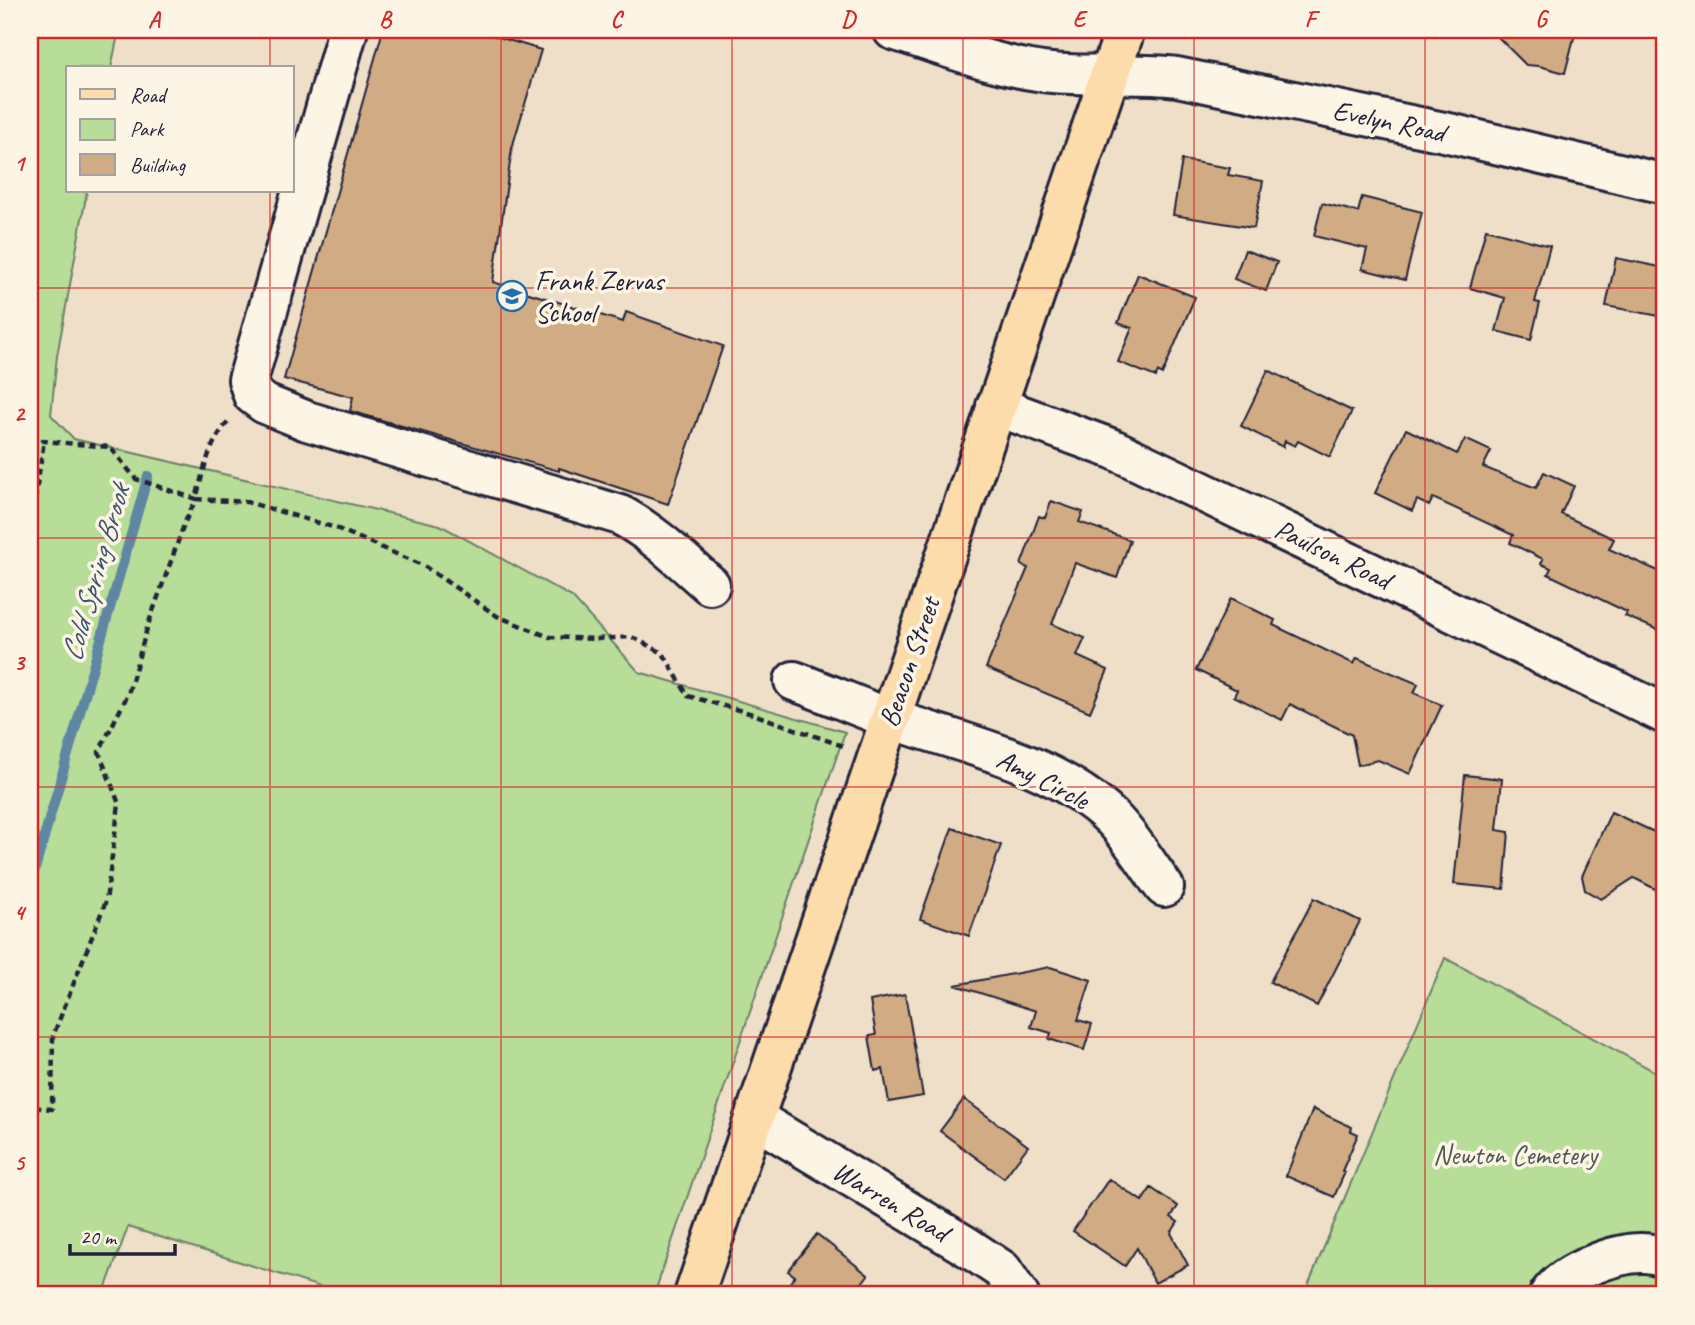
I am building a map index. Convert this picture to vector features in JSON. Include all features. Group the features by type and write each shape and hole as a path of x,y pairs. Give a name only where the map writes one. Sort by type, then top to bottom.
{"main road":[{"name":"Beacon Street","path":"694,1295 1125,30"}],"street":[{"path":"348,30 248,380 253,395 265,404 307,421 620,515 660,541 710,585"},
{"name":"Evelyn Road","path":"893,30 1029,69 1052,73 1177,78 1449,133 1665,184"},
{"name":"Paulson Road","path":"996,406 1113,449 1665,715"},
{"name":"Amy Circle","path":"794,681 1019,763 1080,793 1121,828 1164,887"},
{"name":"Warren Road","path":"754,1118 1002,1270 1019,1295"},
{"path":"1549,1295 1555,1285 1590,1265 1642,1252 1665,1257"}],"path":[{"path":"30,1107 52,1109 53,1036 106,901 119,804 99,752 128,694 148,625 196,499 205,464 221,430 253,395"},
{"path":"30,435 44,441 110,447 136,480 196,499 247,502 336,528 424,566 497,616 549,637 595,639 632,636 663,653 688,696 753,714 844,747"},
{"path":"32,507 44,441"}],"green space":[{"path":"30,30 119,30 111,66 66,66 66,192 87,192 57,356 51,415 74,439 440,525 572,597 639,672 845,732 654,1295 346,1295 128,1227 103,1295 30,1295"},
{"name":"Newton Cemetery","path":"1445,958 1665,1077 1665,1295 1304,1295"}],"building":[{"path":"383,30 476,30 541,50 512,148 493,282 623,322 626,312 723,346 668,504 559,468 559,471 350,411 353,397 284,379"},
{"path":"1491,30 1576,30 1565,73 1526,65"},
{"path":"1182,160 1230,168 1228,175 1263,181 1254,228 1173,215"},
{"path":"1362,197 1422,212 1405,280 1362,269 1367,249 1314,236 1322,203 1358,212"},
{"path":"1486,229 1550,246 1535,302 1540,303 1531,340 1496,331 1505,298 1470,288"},
{"path":"1245,250 1277,262 1266,291 1234,279"},
{"path":"1616,258 1665,268 1665,317 1606,306"},
{"path":"1138,274 1195,297 1162,375 1158,372 1156,377 1118,362 1132,328 1118,323"},
{"path":"1268,370 1352,411 1330,457 1298,441 1295,446 1285,441 1283,447 1241,426"},
{"path":"1406,429 1457,454 1465,439 1491,451 1483,467 1536,488 1544,472 1574,486 1561,514 1614,539 1609,549 1665,574 1665,633 1625,616 1627,612 1548,574 1551,568 1541,564 1543,559 1510,543 1513,535 1433,498 1429,506 1417,500 1412,511 1375,493"},
{"path":"1051,501 1083,512 1079,522 1130,540 1117,578 1075,563 1052,624 1085,638 1077,656 1108,670 1090,712 986,668 1028,568 1021,565 1039,516 1045,518"},
{"path":"1231,598 1275,620 1273,625 1354,664 1357,658 1418,684 1414,693 1442,705 1410,774 1378,760 1358,765 1352,735 1290,704 1282,720 1234,696 1237,690 1196,670"},
{"path":"1465,775 1502,779 1497,830 1509,832 1504,889 1454,884"},
{"path":"1611,812 1665,837 1665,894 1634,878 1601,899 1585,890 1582,876"},
{"path":"952,828 1001,845 969,936 920,919"},
{"path":"1314,898 1360,921 1317,1006 1270,982"},
{"path":"1050,967 1091,980 1078,1020 1092,1024 1084,1050 1049,1039 1051,1033 1031,1027 1036,1011 955,985"},
{"path":"905,994 923,1096 889,1102 883,1069 875,1071 869,1036 876,1035 870,1001"},
{"path":"964,1099 1028,1146 1004,1178 940,1131"},
{"path":"1313,1109 1352,1127 1351,1131 1358,1134 1334,1197 1286,1176"},
{"path":"1109,1179 1142,1201 1151,1188 1178,1206 1171,1217 1178,1222 1171,1233 1188,1265 1155,1283 1137,1248 1125,1266 1073,1231"},
{"path":"817,1234 868,1275 853,1295 780,1295 795,1276 788,1271"}],"waterway":[{"name":"Cold Spring Brook","path":"30,886 148,476"}],"place":[{"name":"Frank Zervas School","path":"512,296"}]}
